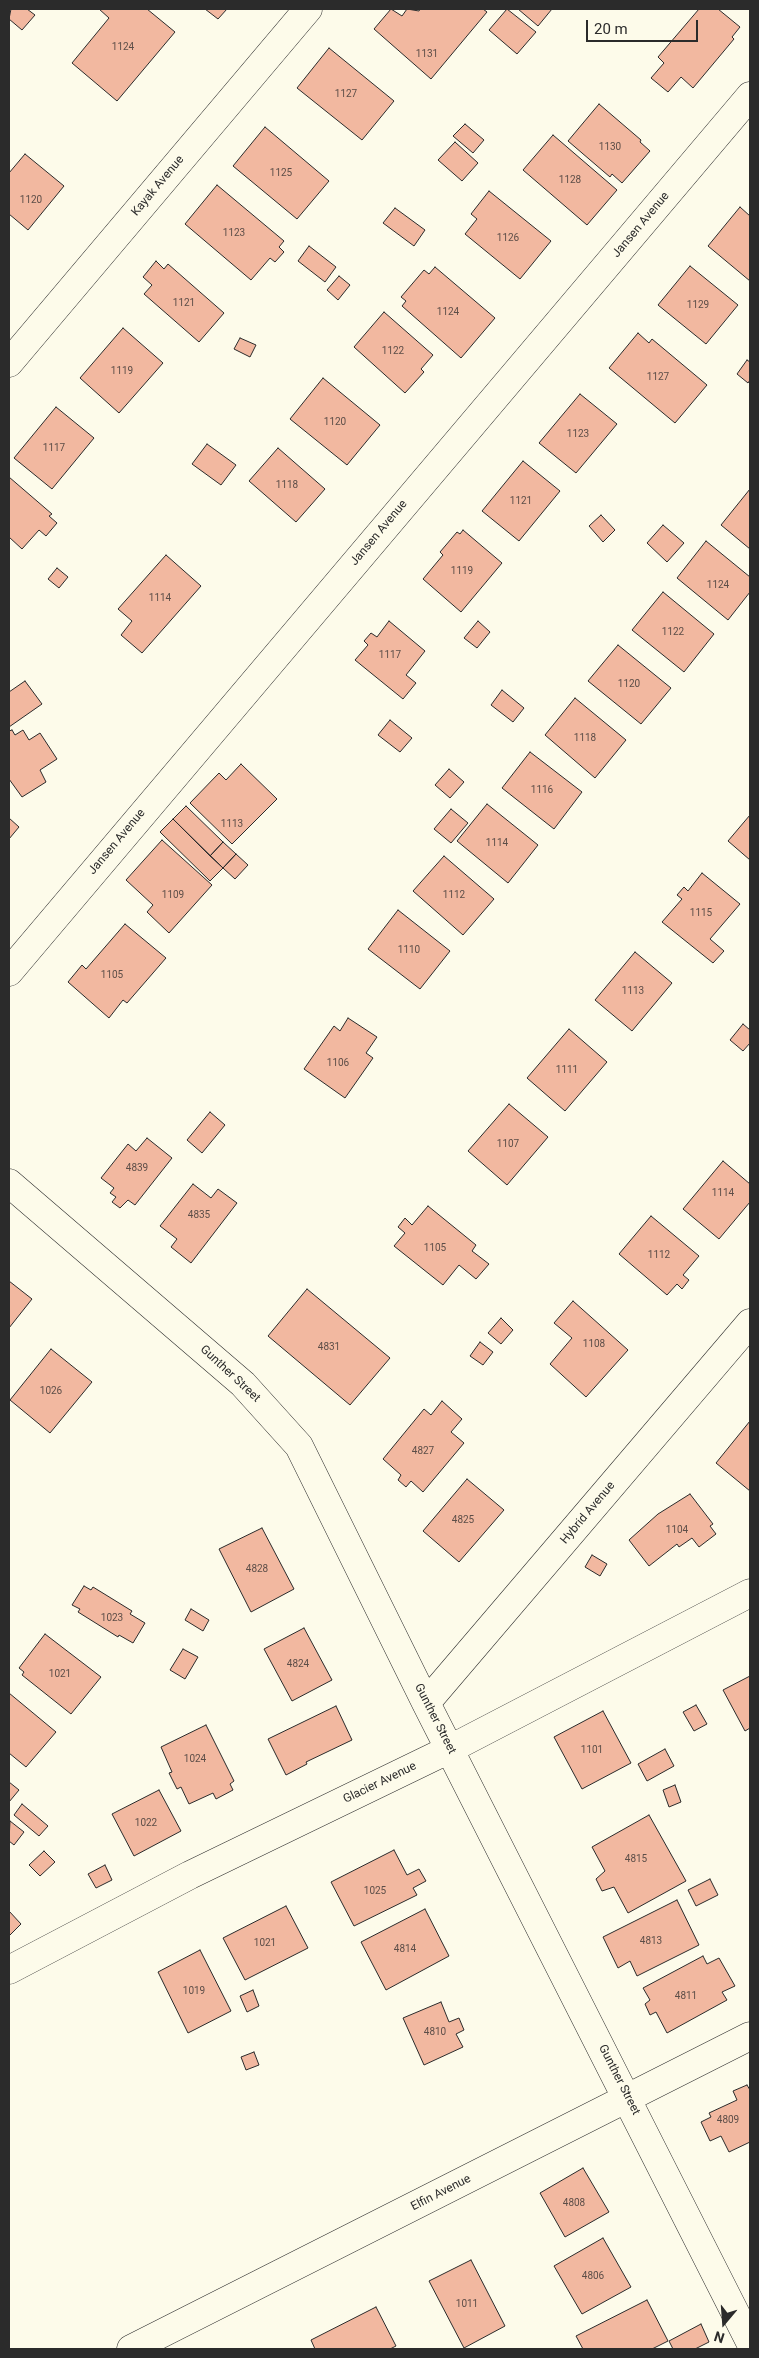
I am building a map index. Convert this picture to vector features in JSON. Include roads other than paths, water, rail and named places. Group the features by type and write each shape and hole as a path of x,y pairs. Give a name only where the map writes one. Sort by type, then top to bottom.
{"street":[{"name":"Kayak Avenue","path":"9,363 308,9"},
{"name":"Jansen Avenue","path":"9,972 750,96"},
{"name":"Gunther Street","path":"9,1183 243,1384 299,1446 426,1703 628,2098 750,2342"},
{"name":"Hybrid Avenue","path":"426,1703 750,1323"},
{"name":"Glacier Avenue","path":"9,1970 190,1875 450,1749 750,1593"},
{"name":"Elfin Avenue","path":"131,2349 750,2036"}]}
